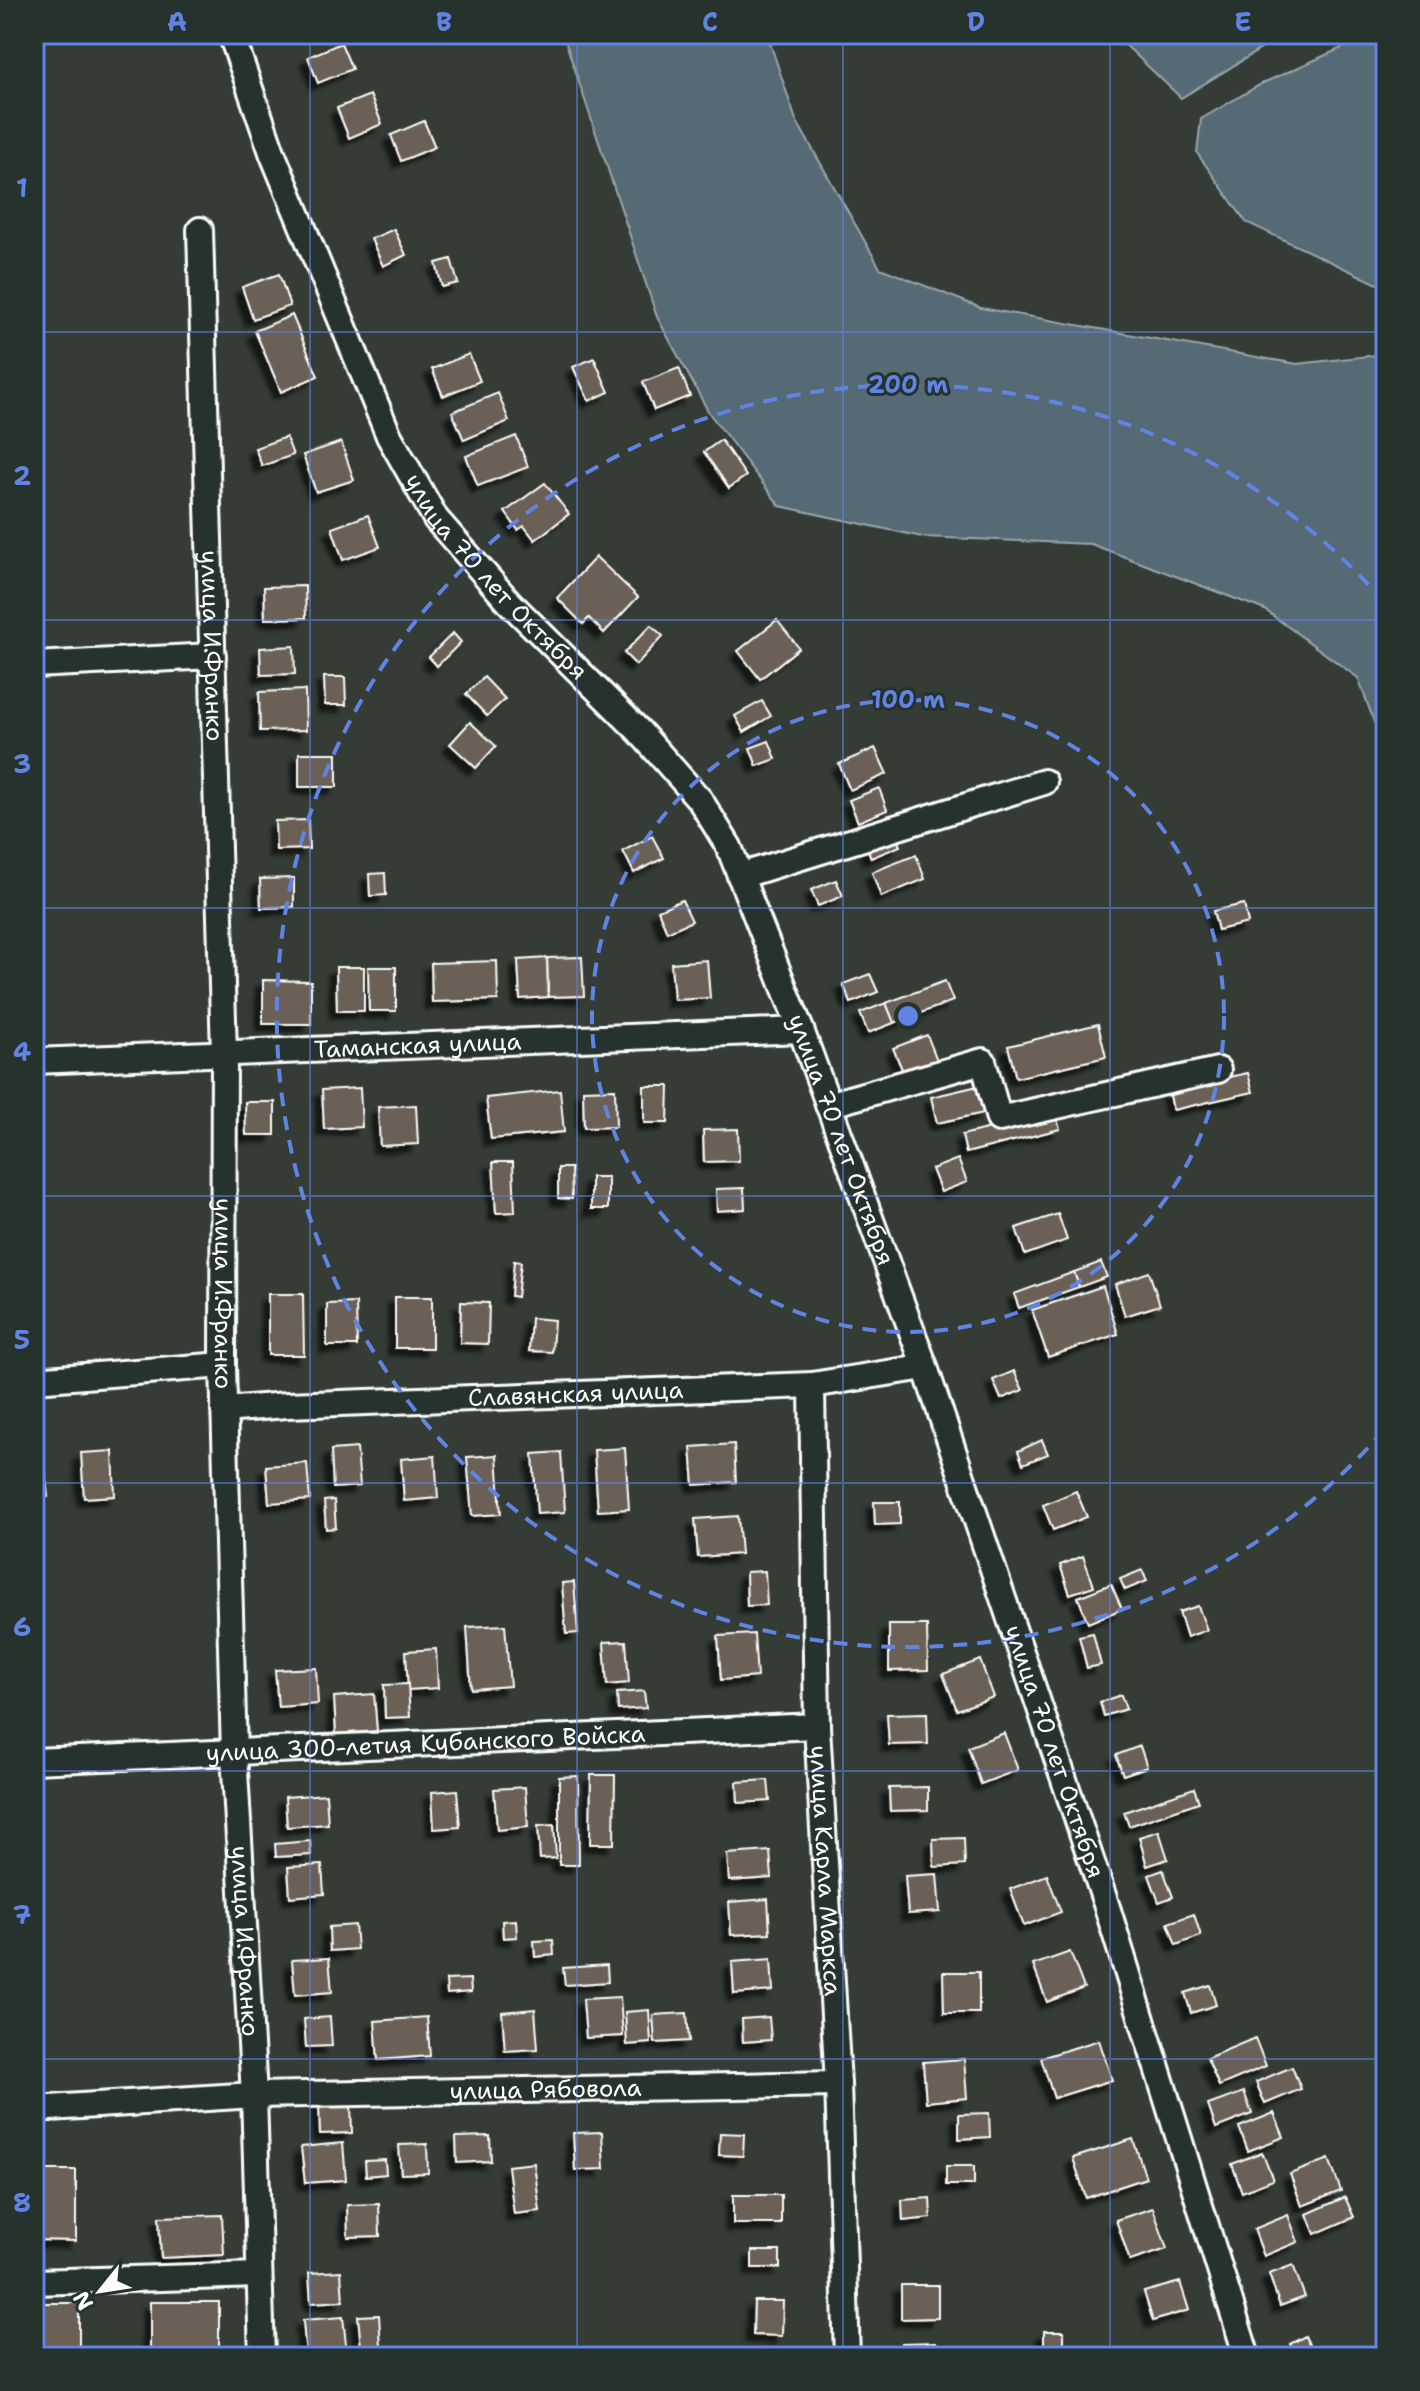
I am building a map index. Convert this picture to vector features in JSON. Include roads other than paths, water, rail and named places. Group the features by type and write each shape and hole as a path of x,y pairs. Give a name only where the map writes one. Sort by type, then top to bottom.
{"street":[{"name":"улица 70 лет Октября","path":"231,34 273,155 389,436 436,519 510,603 639,731 700,800 729,847 801,1030 925,1367 1107,1907 1247,2357"},
{"name":"улица И.Франко","path":"200,230 224,1054 223,1365 234,1754 254,2095 262,2357"},
{"path":"34,665 213,656"},
{"path":"740,876 1044,782"},
{"name":"Таманская улица","path":"34,1061 801,1030"},
{"path":"828,1105 983,1061 999,1119 1218,1070"},
{"path":"34,1380 223,1365"},
{"name":"Славянская улица","path":"224,1410 812,1385 925,1367"},
{"name":"улица Карла Маркса","path":"812,1385 817,1726 838,2084 847,2357"},
{"name":"улица 300-летия Кубанского Войска","path":"34,1761 817,1726"},
{"name":"улица Рябовола","path":"34,2109 254,2095 838,2084"},
{"path":"34,2282 259,2275"}],"water":[{"path":"563,34 767,34 796,120 880,268 981,308 1297,364 1386,354 1386,754 1358,678 1265,610 1091,544 922,537 780,506 709,413 657,317"},
{"path":"1114,34 1285,34 1181,98"},
{"path":"1373,34 1386,34 1386,288 1246,222 1197,153 1201,119 1263,83"}]}
